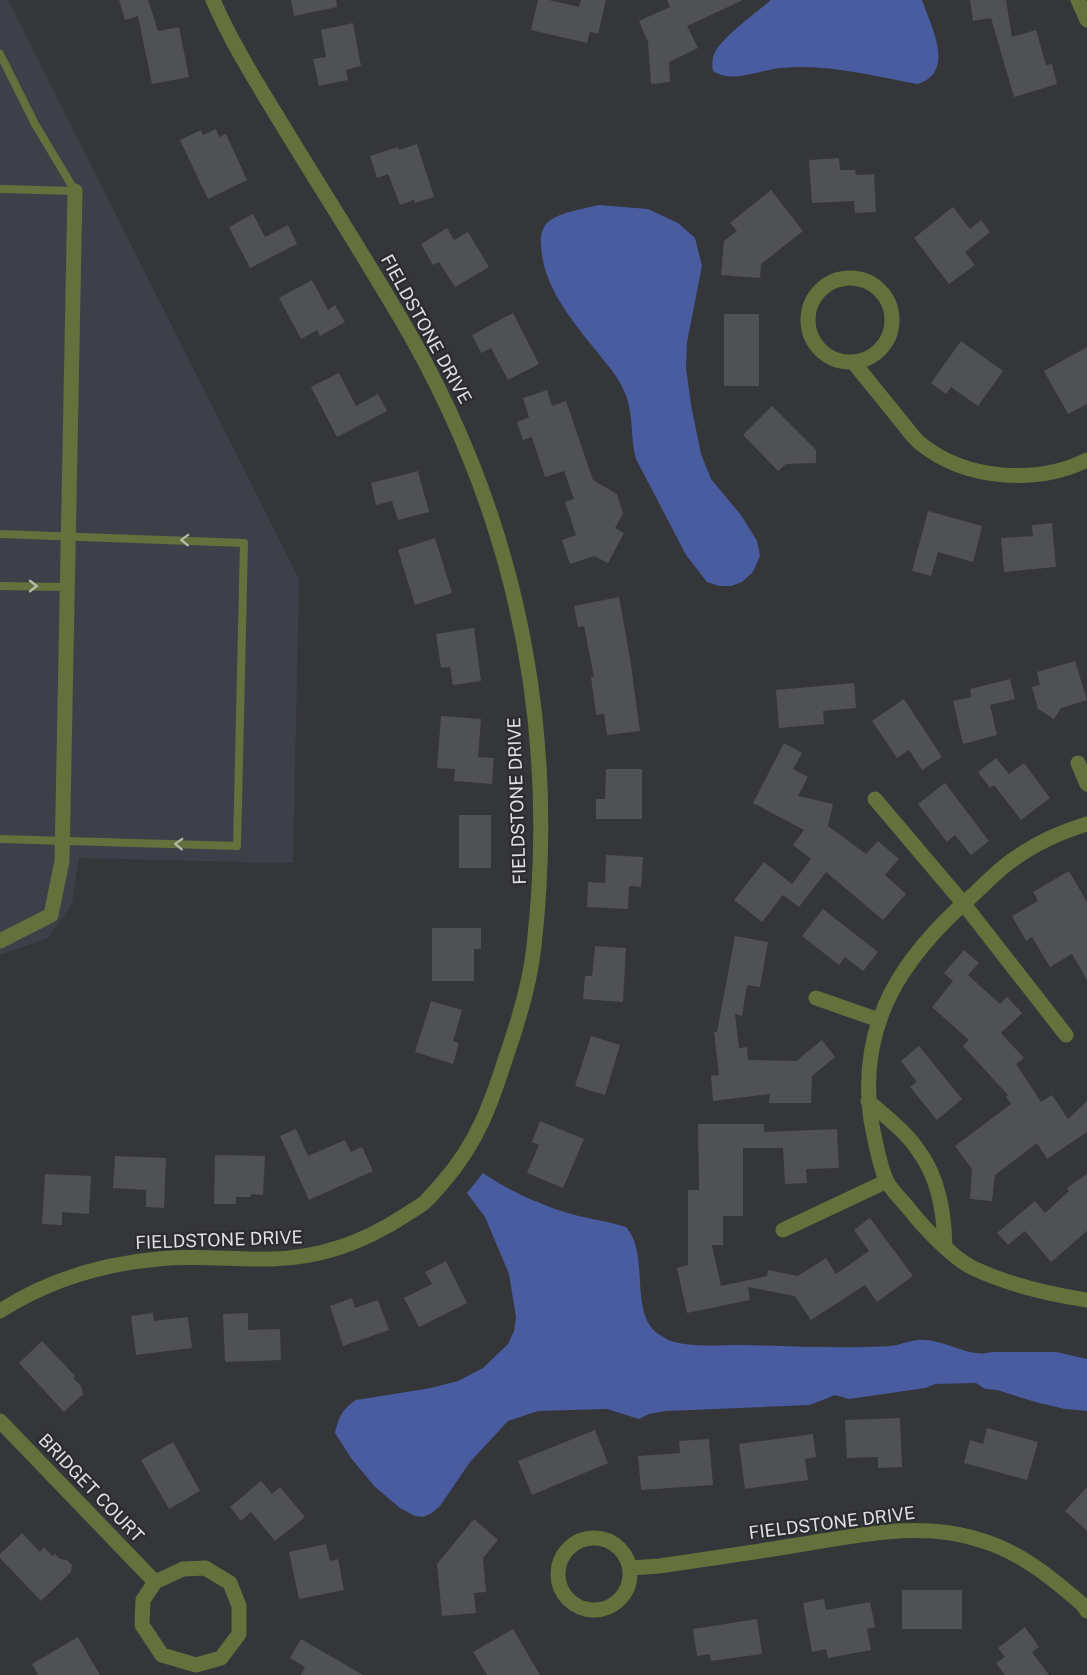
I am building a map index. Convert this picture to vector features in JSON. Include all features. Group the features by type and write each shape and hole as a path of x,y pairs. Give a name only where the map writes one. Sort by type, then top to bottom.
{"street":[{"name":"FIELDSTONE DRIVE","path":"0,1311 40,1289 98,1269 162,1258 269,1259 307,1256 360,1241 393,1223 426,1201 456,1167 480,1130 518,1022 532,962 538,903 540,800 536,723 526,651 512,585 484,492 458,428 423,358 243,61 213,0"},
{"path":"1078,0 1087,20"},
{"path":"0,941 51,915 62,861 75,191"},
{"path":"854,363 878,353 892,330 890,303 872,282 846,276 821,287 807,310 810,337 827,357 854,363 920,443 960,465 988,473 1012,476 1037,475 1087,460"},
{"path":"1078,763 1087,784"},
{"path":"875,799 963,903 1066,1035"},
{"path":"1087,824 1060,832 1013,859 944,921 914,956 894,987 879,1020 870,1054 868,1101 873,1133 887,1181 915,1217 945,1247 971,1268 1051,1295 1087,1300"},
{"path":"816,998 879,1020"},
{"path":"868,1101 898,1127 919,1150 934,1180 944,1212 945,1247"},
{"path":"783,1230 887,1181"},
{"name":"BRIDGET COURT","path":"0,1421 155,1582"},
{"name":"FIELDSTONE DRIVE","path":"631,1568 659,1566 886,1532 935,1531 980,1540 1016,1555 1051,1577 1087,1611"},
{"path":"600,1537 621,1547 631,1568 627,1591 611,1608 588,1611 567,1600 557,1579 561,1556 577,1540 600,1537"},
{"path":"205,1568 230,1583 239,1606 239,1634 221,1658 195,1665 162,1655 142,1625 143,1600 155,1582 183,1569 205,1568"}],"lane":[{"path":"0,54 35,124 75,191"},
{"path":"0,189 75,191"},
{"path":"0,534 244,543 237,846 0,839"},
{"path":"0,586 67,586"}],"shaded area":[{"path":"0,0 8,0 299,579 293,863 79,858 72,904 48,938 3,954 0,954"}],"water":[{"path":"771,0 922,0 938,47 936,69 929,78 918,84 815,67 780,68 737,76 721,75 713,71 713,57 720,45"},
{"path":"599,205 648,209 678,223 695,238 702,266 687,342 686,368 701,454 711,479 741,515 757,541 760,556 753,572 742,582 731,586 719,586 707,582 686,555 636,459 629,407 622,386 560,303 547,274 541,242 545,225 552,219 565,214"},
{"path":"483,1173 514,1192 548,1206 626,1227 633,1238 637,1252 644,1311 649,1323 657,1333 668,1340 677,1343 714,1346 835,1347 891,1346 927,1340 973,1353 1056,1352 1087,1359 1087,1411 1039,1403 997,1390 985,1389 976,1383 935,1384 925,1388 849,1399 835,1395 810,1405 666,1411 649,1414 639,1419 607,1409 538,1411 508,1421 470,1462 440,1506 423,1517 415,1516 400,1508 375,1487 351,1458 335,1433 342,1414 356,1400 431,1388 458,1381 483,1368 508,1344 514,1331 516,1317 509,1274 485,1217 467,1193"}],"building":[{"path":"119,0 148,0 158,31 179,27 189,77 152,84 138,16 125,20"},
{"path":"291,0 336,0 337,7 294,16"},
{"path":"538,0 549,0 579,7 581,0 606,0 598,34 590,32 587,43 531,30"},
{"path":"667,0 743,0 687,26 698,48 669,62 670,82 651,84 648,42 639,21 670,7"},
{"path":"970,0 1006,0 1012,37 1036,30 1046,65 1052,64 1057,84 1014,97 991,18 973,21"},
{"path":"353,23 361,66 346,70 348,80 319,86 313,59 326,57 321,30"},
{"path":"216,129 219,137 226,134 247,180 208,199 180,140 201,130 203,135"},
{"path":"417,144 434,197 400,205 388,174 377,178 370,156"},
{"path":"839,158 840,170 855,170 856,175 874,174 876,212 855,213 854,201 812,203 809,160"},
{"path":"771,190 803,231 761,264 760,278 721,275 724,241 737,231 730,223"},
{"path":"953,207 970,229 981,220 990,232 965,252 975,265 949,284 914,238"},
{"path":"253,214 265,237 288,225 297,244 250,268 229,227"},
{"path":"447,228 454,240 468,232 489,267 455,287 439,262 433,265 421,244"},
{"path":"312,280 328,310 335,305 345,322 320,336 317,330 301,339 279,298"},
{"path":"513,313 539,364 508,380 491,348 481,353 472,335"},
{"path":"724,314 759,314 759,386 724,386"},
{"path":"961,341 1003,371 978,406 951,387 946,394 931,383"},
{"path":"1087,347 1087,404 1068,414 1044,371"},
{"path":"339,373 356,406 378,394 387,411 337,437 311,387"},
{"path":"547,390 552,406 566,401 593,480 617,494 623,514 615,528 624,533 608,563 594,556 570,564 562,540 576,535 565,502 574,499 564,471 545,477 532,437 523,440 517,422 529,417 523,398"},
{"path":"772,406 816,450 816,463 786,464 778,471 743,435"},
{"path":"418,471 429,512 398,520 392,501 376,505 371,483"},
{"path":"928,511 982,526 973,562 938,552 931,576 912,571"},
{"path":"1052,523 1056,567 1004,572 1001,538 1033,536 1032,525"},
{"path":"435,538 452,593 415,605 398,550"},
{"path":"619,597 640,731 607,735 604,714 596,715 591,677 594,677 584,626 578,627 574,606"},
{"path":"474,628 481,681 453,685 450,667 441,668 436,634"},
{"path":"1075,661 1087,700 1061,708 1054,719 1038,709 1032,687 1040,685 1037,672"},
{"path":"1010,679 1015,699 990,705 997,735 963,744 953,701 971,697 970,689"},
{"path":"854,683 856,708 823,711 824,724 779,728 776,690"},
{"path":"904,699 942,757 922,770 909,750 897,758 872,721"},
{"path":"441,716 481,719 478,757 494,758 492,784 454,781 455,769 437,768"},
{"path":"784,743 802,753 793,769 808,777 798,796 833,804 828,826 866,854 878,841 899,859 885,875 906,894 883,920 826,872 799,907 783,895 762,922 734,900 764,862 792,884 811,859 793,845 804,830 753,803"},
{"path":"996,758 1009,774 1024,763 1050,798 1021,820 994,785 990,788 978,772"},
{"path":"606,769 642,769 642,819 596,819 596,799 605,799"},
{"path":"945,783 989,841 971,855 955,835 947,842 918,804"},
{"path":"459,815 491,815 491,868 459,868"},
{"path":"606,855 643,857 641,887 629,886 628,909 587,907 588,882 605,883"},
{"path":"1069,871 1087,902 1087,980 1072,954 1050,967 1032,937 1026,941 1012,916 1038,901 1033,892"},
{"path":"823,909 878,952 863,971 845,957 839,965 802,936"},
{"path":"432,928 481,928 481,949 474,949 474,981 432,981"},
{"path":"735,936 768,942 760,987 747,985 742,1016 735,1014 739,1048 747,1047 748,1060 796,1061 822,1040 835,1057 812,1076 811,1103 769,1103 770,1094 713,1101 711,1076 719,1075 714,1032 717,1032"},
{"path":"595,946 626,948 623,1002 583,999 585,976 592,976"},
{"path":"964,950 979,963 968,975 1000,1004 1007,997 1022,1013 1001,1033 1024,1058 1016,1064 1041,1102 1052,1095 1068,1119 1087,1101 1087,1132 1047,1159 1037,1143 995,1175 992,1201 970,1199 972,1169 955,1146 1011,1104 1006,1097 1008,1095 963,1046 969,1040 932,1007 953,981 944,973"},
{"path":"431,1001 462,1010 453,1041 459,1043 453,1064 415,1052"},
{"path":"591,1036 620,1045 605,1095 575,1086"},
{"path":"919,1046 962,1099 937,1120 910,1087 917,1082 901,1061"},
{"path":"540,1121 584,1139 563,1188 527,1173 539,1145 532,1142"},
{"path":"698,1124 764,1124 764,1132 837,1129 839,1168 806,1169 807,1183 785,1184 783,1148 743,1148 743,1216 723,1216 723,1245 712,1245 721,1286 767,1276 768,1270 798,1276 826,1258 836,1274 869,1251 854,1230 870,1218 913,1276 877,1302 865,1285 811,1320 795,1296 748,1287 750,1300 687,1313 677,1268 688,1265 688,1190 699,1190"},
{"path":"296,1129 308,1156 345,1140 351,1152 362,1147 373,1171 309,1200 280,1136"},
{"path":"215,1155 265,1156 263,1195 251,1194 251,1197 236,1197 236,1204 214,1204"},
{"path":"115,1156 166,1158 164,1208 146,1207 146,1190 113,1188"},
{"path":"45,1174 91,1176 89,1214 62,1212 62,1225 42,1224"},
{"path":"1087,1174 1087,1231 1051,1262 1025,1231 1008,1245 997,1233 1035,1201 1045,1213 1069,1191 1067,1188"},
{"path":"446,1261 467,1303 419,1327 404,1298 432,1284 425,1272"},
{"path":"352,1298 355,1308 378,1300 389,1330 343,1346 330,1306"},
{"path":"153,1313 154,1321 188,1317 192,1348 136,1355 131,1316"},
{"path":"248,1313 248,1330 280,1329 281,1360 225,1362 223,1314"},
{"path":"42,1341 75,1376 73,1378 81,1386 83,1394 64,1412 19,1363"},
{"path":"900,1418 902,1467 878,1468 878,1457 847,1458 845,1420"},
{"path":"987,1428 1038,1442 1027,1480 964,1463 970,1440 983,1444"},
{"path":"595,1430 608,1463 532,1495 518,1461"},
{"path":"813,1434 816,1457 805,1459 808,1480 745,1489 739,1444"},
{"path":"709,1439 713,1485 641,1490 638,1456 680,1453 679,1441"},
{"path":"173,1442 200,1491 169,1509 141,1460"},
{"path":"261,1481 272,1494 280,1487 305,1517 275,1541 251,1512 241,1521 230,1507"},
{"path":"1087,1487 1087,1531 1065,1511"},
{"path":"474,1519 498,1540 483,1558 486,1592 474,1593 476,1613 442,1616 437,1564"},
{"path":"22,1533 40,1552 44,1547 52,1556 55,1554 72,1565 71,1572 41,1601 0,1558 0,1554"},
{"path":"326,1544 330,1561 338,1559 344,1590 299,1599 289,1552"},
{"path":"902,1590 962,1590 962,1629 902,1629"},
{"path":"824,1599 826,1610 870,1602 875,1627 867,1629 871,1650 828,1658 826,1649 812,1652 803,1603"},
{"path":"757,1619 762,1654 711,1661 710,1654 697,1656 693,1629"},
{"path":"1025,1627 1039,1647 1032,1652 1049,1675 1005,1675 996,1663 1005,1657 998,1648"},
{"path":"513,1629 540,1675 487,1675 473,1652"},
{"path":"78,1637 100,1675 38,1675 32,1664"},
{"path":"301,1639 363,1675 301,1675 305,1667 290,1658"}]}
